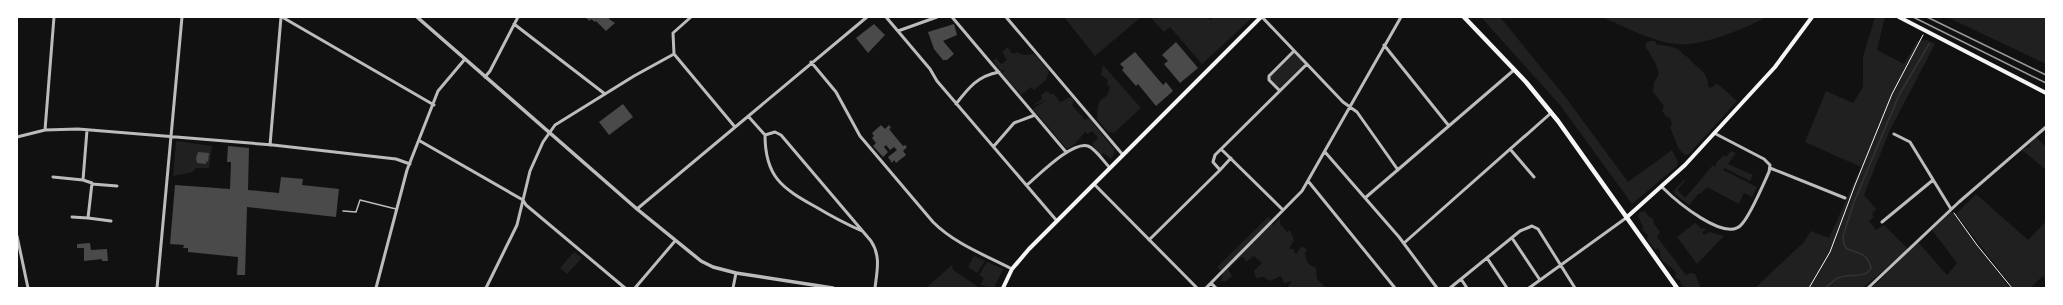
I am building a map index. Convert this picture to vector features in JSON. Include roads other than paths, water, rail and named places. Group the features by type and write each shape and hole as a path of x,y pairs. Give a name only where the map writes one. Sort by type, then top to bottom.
{"main road":[{"path":"1003,288 1012,269 1024,254 1261,17"},
{"path":"1464,17 1514,70 1551,113 1588,161 1626,218 1677,288"},
{"path":"1626,218 1662,187 1714,133 1785,55 1812,17"},
{"path":"1899,17 2046,93"}],"street":[{"path":"46,130 54,17"},
{"path":"157,288 182,17"},
{"path":"270,145 282,17 434,105"},
{"path":"417,17 637,209 675,241 706,264 736,273 833,288"},
{"path":"485,77 490,71 518,17"},
{"path":"691,17 672,33 674,54 735,127"},
{"path":"637,209 811,62 867,17"},
{"path":"886,17 956,104 994,146 1020,179 1027,185 1057,221"},
{"path":"898,31 937,17"},
{"path":"952,17 1066,152"},
{"path":"1006,17 1123,155"},
{"path":"1261,17 1343,102 1357,112 1398,170"},
{"path":"1206,288 1301,193 1401,17"},
{"path":"514,24 605,94"},
{"path":"1384,45 1449,126"},
{"path":"1279,90 1269,80 1268,76 1294,51"},
{"path":"486,288 515,229 530,171 549,133 558,122 674,54"},
{"path":"376,288 396,209 410,164 440,88 465,59"},
{"path":"811,62 836,92 860,136 933,222 943,231 968,247 1012,269"},
{"path":"1220,170 1214,163 1213,159 1222,148 1307,64"},
{"path":"1366,198 1514,70"},
{"path":"956,104 975,81 983,76 998,72"},
{"path":"1404,243 1551,113"},
{"path":"994,146 1014,123 1035,115"},
{"path":"748,116 765,135 768,163 779,184 793,194 862,231"},
{"path":"1868,288 1951,209 2046,127"},
{"path":"17,137 46,130 87,130 270,145 396,159 410,164"},
{"path":"83,180 87,130"},
{"path":"765,135 775,132 781,135 872,243 877,254 878,265 875,288"},
{"path":"1714,133 1764,159 1770,168 1845,198"},
{"path":"1894,134 1910,142 1951,209"},
{"path":"420,141 523,200 526,205 625,288"},
{"path":"1027,185 1066,152 1078,146 1088,146 1110,168"},
{"path":"1222,148 1283,210"},
{"path":"1510,149 1534,177"},
{"path":"1325,152 1404,243 1437,288"},
{"path":"1149,240 1231,158"},
{"path":"1662,187 1678,203 1721,229 1734,230 1744,223 1770,168"},
{"path":"53,177 90,181 92,184 117,186"},
{"path":"1882,222 1933,180"},
{"path":"1308,181 1396,288"},
{"path":"88,218 92,184"},
{"path":"1094,184 1197,288"},
{"path":"72,217 112,221"},
{"path":"1530,288 1626,218"},
{"path":"1450,288 1522,230 1533,226 1538,229 1575,288"},
{"path":"17,236 28,288"},
{"path":"1512,238 1540,280"},
{"path":"635,288 675,241"},
{"path":"1487,258 1507,288"},
{"path":"733,288 736,273"},
{"path":"1461,279 1468,288"},
{"path":"1211,283 1216,288"}],"lane":[{"path":"343,211 356,212 360,200 396,209"}],"waterway":[{"path":"1825,288 1838,278 1866,274 1871,268 1870,263 1865,256 1847,249 1844,244 1843,236 1854,202 1899,95 1929,44"}],"railway":[{"path":"1913,17 2046,83"},
{"path":"1927,17 2046,75"}]}
